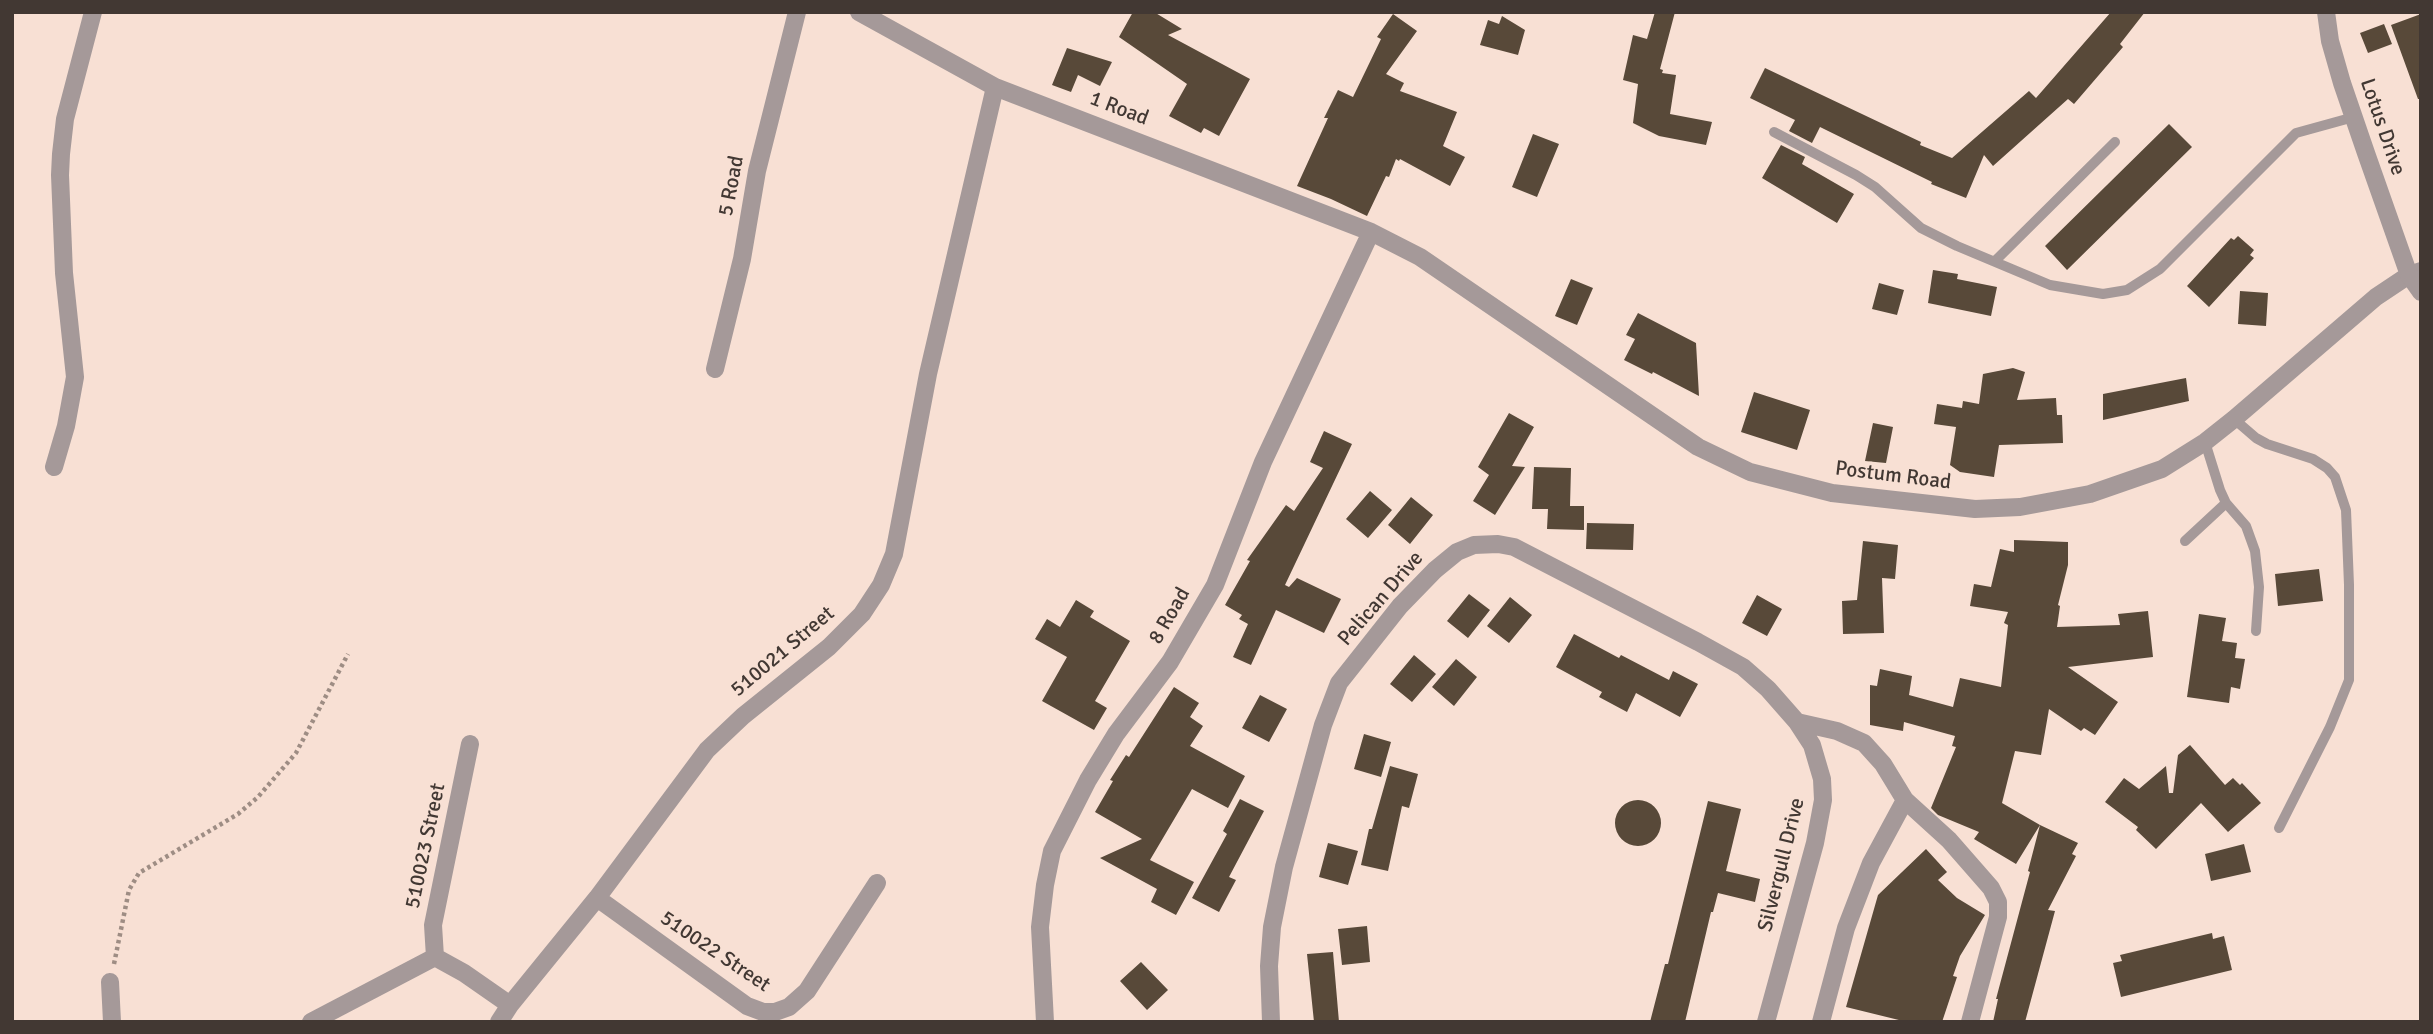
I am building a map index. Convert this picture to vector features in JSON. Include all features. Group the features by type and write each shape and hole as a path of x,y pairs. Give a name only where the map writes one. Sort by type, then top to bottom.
{"street":[{"path":"54,467 69,413 75,377 64,273 61,154 68,108 93,12"},
{"name":"5 Road","path":"715,369 742,259 757,171 797,12"},
{"name":"1 Road","path":"859,12 995,87 1371,232"},
{"name":"Lotus Drive","path":"2326,12 2330,41 2354,117 2421,292"},
{"name":"510021 Street","path":"499,1022 597,898 707,750 743,716 829,647 862,614 880,585 894,554 928,374 995,87"},
{"name":"Postum Road","path":"1371,232 1420,257 1699,447 1750,472 1832,493 1975,509 2020,507 2102,490 2162,468 2205,442 2375,298 2415,273"},
{"name":"8 Road","path":"1045,1022 1040,927 1052,851 1071,810 1116,734 1170,662 1215,585 1263,461 1371,232"},
{"name":"Pelican Drive","path":"1271,1022 1269,966 1272,927 1284,867 1323,725 1339,683 1408,597 1435,569 1457,552 1474,545 1498,544 1521,551 1743,667 1768,689 1797,722"},
{"path":"1797,722 1837,731 1864,743 1883,764 1905,800 1979,872 1998,902 1998,917 1970,1022"},
{"name":"Silvergull Drive","path":"1766,1022 1815,843 1823,800 1822,779 1812,745 1797,722"},
{"name":"510023 Street","path":"435,957 433,925 470,744"},
{"path":"1821,1022 1846,928 1871,863 1905,800"},
{"name":"510022 Street","path":"597,898 747,1006 763,1012 775,1012 789,1007 807,991 877,883"},
{"path":"311,1022 435,957 464,973 510,1005"},
{"path":"110,982 112,1022"}],"lane":[{"path":"1774,132 1856,175 1875,187 1921,228 1957,246 2050,285 2103,294 2127,290 2160,269 2289,138 2303,130 2354,117"},
{"path":"1995,261 2115,142"},
{"path":"2234,419 2267,444 2313,459 2327,468 2335,477 2346,510 2349,585 2348,680 2330,727 2279,828"},
{"path":"2205,442 2220,490 2226,503 2246,526 2255,551 2259,587 2256,631"},
{"path":"2185,541 2226,503"}],"path":[{"path":"110,982 129,890 139,873 238,814 258,797 296,754 348,654"}],"building":[{"path":"1133,12 1154,12 1182,29 1168,35 1250,79 1219,136 1204,128 1201,133 1169,116 1187,84 1119,37"},
{"path":"1655,12 1675,12 1660,69 1663,70 1662,73 1676,75 1670,114 1712,122 1706,145 1659,136 1633,123 1638,84 1623,80 1633,35 1647,39"},
{"path":"2111,12 2145,12 2120,44 2123,47 2074,104 2068,99 1993,166 1984,155 1966,198 1931,184 1932,182 1820,127 1812,143 1789,131 1795,120 1750,98 1765,68 1921,142 1920,145 1952,158 2029,91 2036,98"},
{"path":"1393,14 1417,31 1386,74 1404,83 1400,91 1457,112 1443,146 1465,157 1450,186 1396,159 1367,216 1297,186 1338,90 1353,97 1381,39 1377,37"},
{"path":"2421,14 2421,99 2418,99 2391,25"},
{"path":"1502,16 1525,30 1518,55 1480,45 1488,20 1499,24"},
{"path":"2384,24 2392,44 2368,53 2360,33"},
{"path":"1067,48 1112,62 1100,86 1078,75 1071,92 1052,85"},
{"path":"2169,124 2192,147 2067,270 2045,246"},
{"path":"1533,134 1559,144 1537,197 1512,187"},
{"path":"1781,145 1805,157 1802,164 1854,194 1837,223 1762,178"},
{"path":"2238,236 2254,250 2250,255 2254,258 2209,307 2187,286 2231,238 2234,240"},
{"path":"1933,270 1958,274 1957,279 1997,287 1991,316 1928,303"},
{"path":"1571,279 1593,288 1577,325 1555,316"},
{"path":"1879,283 1904,290 1897,315 1872,309"},
{"path":"2240,291 2268,293 2266,326 2238,324"},
{"path":"1638,313 1696,343 1699,396 1624,360 1635,339 1626,335"},
{"path":"2013,368 2025,372 2017,400 2056,398 2057,415 2062,415 2063,443 1999,445 1994,477 1960,472 1950,465 1956,427 1934,424 1937,404 1962,408 1963,401 1979,404 1983,374"},
{"path":"2186,378 2189,401 2103,420 2103,394"},
{"path":"1754,392 1810,410 1797,450 1741,432"},
{"path":"1509,413 1534,427 1512,466 1525,467 1495,515 1473,501 1489,475 1478,467"},
{"path":"1873,423 1893,427 1886,463 1865,461"},
{"path":"1324,431 1352,444 1285,585 1289,587 1297,578 1341,599 1324,633 1276,610 1251,665 1233,657 1248,624 1239,619 1242,615 1225,605 1250,561 1247,560 1286,505 1294,511 1323,468 1310,462"},
{"path":"1534,467 1571,468 1570,506 1584,506 1584,530 1547,529 1548,509 1532,509"},
{"path":"1370,491 1392,510 1368,538 1346,519"},
{"path":"1411,497 1433,515 1410,544 1388,525"},
{"path":"1587,523 1634,524 1633,550 1586,549"},
{"path":"2014,540 2068,542 2068,565 2058,605 2057,627 2120,625 2118,614 2148,611 2153,657 2068,667 2118,702 2095,735 2084,728 2081,731 2049,709 2041,755 2015,751 2002,803 2040,825 2016,864 1974,839 1979,832 1938,815 1931,808 1956,747 1952,746 1955,736 1904,722 1903,731 1870,725 1870,685 1877,686 1880,669 1912,676 1909,695 1953,707 1960,678 2001,687 2008,625 2004,623 2008,612 1970,606 1974,584 1991,587 2000,549 2014,552"},
{"path":"1863,541 1898,545 1895,579 1882,578 1884,633 1843,634 1842,601 1857,600"},
{"path":"2319,569 2323,601 2278,606 2275,574"},
{"path":"1469,594 1490,610 1468,638 1447,621"},
{"path":"1757,595 1782,609 1767,636 1742,623"},
{"path":"1510,597 1532,615 1509,643 1487,626"},
{"path":"1076,600 1094,611 1090,617 1130,641 1095,701 1107,708 1094,730 1042,701 1067,657 1035,639 1047,619 1060,627"},
{"path":"2199,614 2226,618 2222,641 2237,643 2235,658 2245,659 2240,689 2231,687 2229,703 2187,697"},
{"path":"1574,634 1669,680 1673,671 1698,684 1680,717 1636,693 1627,712 1599,697 1602,692 1556,667"},
{"path":"1414,655 1436,674 1412,702 1390,684"},
{"path":"1456,659 1477,677 1454,706 1432,687"},
{"path":"1174,687 1199,703 1190,717 1203,726 1190,746 1245,776 1228,808 1192,789 1150,860 1194,882 1176,915 1151,902 1157,889 1100,858 1142,839 1095,812 1113,781 1110,780 1126,755 1129,757"},
{"path":"1260,695 1287,709 1269,742 1242,728"},
{"path":"1364,734 1391,742 1381,777 1354,769"},
{"path":"2190,745 2225,785 2233,778 2240,785 2242,783 2261,803 2228,832 2201,803 2156,849 2136,830 2138,827 2105,802 2124,778 2139,789 2166,766 2169,793 2173,793 2178,755"},
{"path":"1390,766 1418,774 1409,808 1402,806 1388,871 1361,865 1369,829 1372,829"},
{"path":"1240,799 1264,811 1229,877 1236,880 1219,912 1192,898 1227,834 1223,831"},
{"path":"1638,800 1654,807 1661,823 1654,839 1638,846 1622,839 1615,823 1622,807"},
{"path":"1708,801 1741,809 1726,871 1760,879 1755,902 1718,893 1685,1022 1650,1022 1665,964 1668,964"},
{"path":"2040,825 2078,843 2072,854 2076,856 2048,910 2055,911 2025,1022 1993,1022 1996,999"},
{"path":"1328,843 1358,851 1348,885 1319,877"},
{"path":"2244,844 2251,872 2211,881 2205,854"},
{"path":"1926,849 1947,872 1938,880 1957,898 1985,915 1960,956 1953,976 1957,977 1942,1022 1907,1022 1846,1007 1878,895"},
{"path":"1367,926 1370,962 1342,965 1338,929"},
{"path":"2212,933 2213,939 2224,936 2232,970 2121,997 2113,963 2122,961 2120,955"},
{"path":"1333,952 1339,1022 1314,1022 1307,954"},
{"path":"1141,962 1168,990 1147,1010 1120,981"}]}
